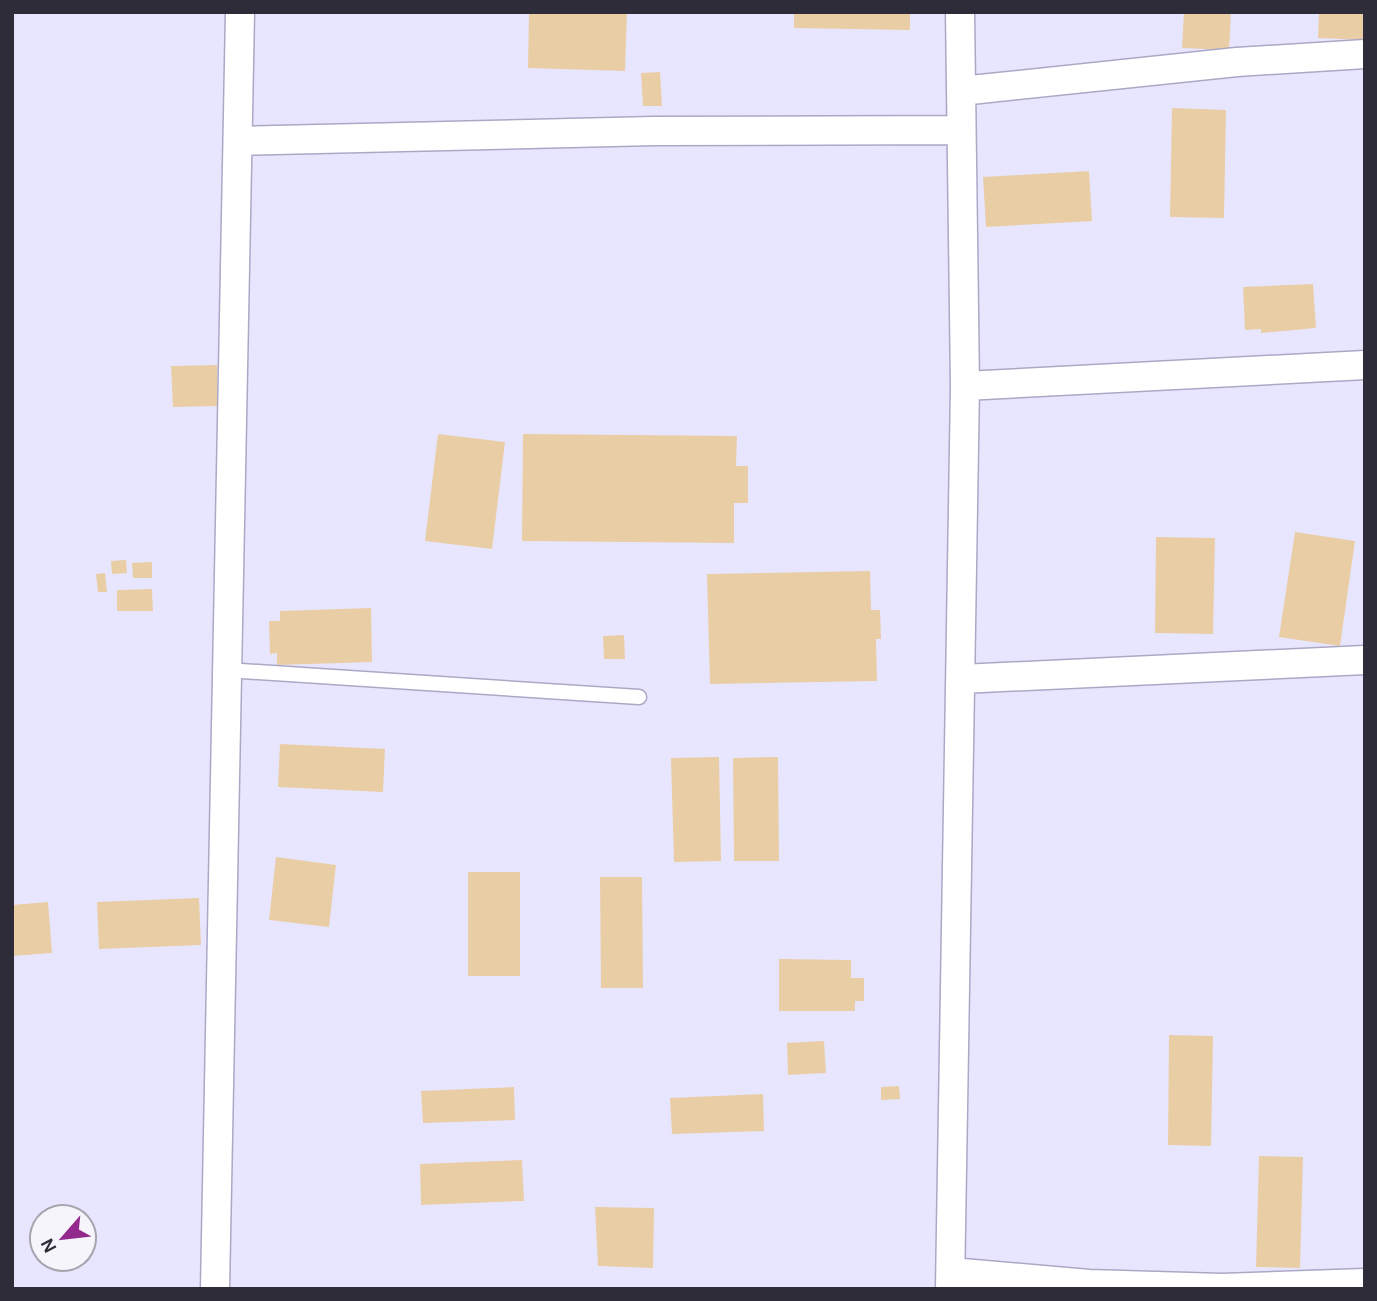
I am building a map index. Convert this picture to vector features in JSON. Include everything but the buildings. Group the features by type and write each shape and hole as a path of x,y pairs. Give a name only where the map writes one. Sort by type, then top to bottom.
{"street":[{"path":"215,1289 240,12"},
{"path":"960,12 965,386 951,1280 1222,1288 1365,1283"},
{"path":"961,91 1237,62 1365,54"},
{"path":"238,141 653,131 961,130"},
{"path":"965,386 1365,365"},
{"path":"961,679 1365,660"}],"lane":[{"path":"227,670 639,698"}]}
